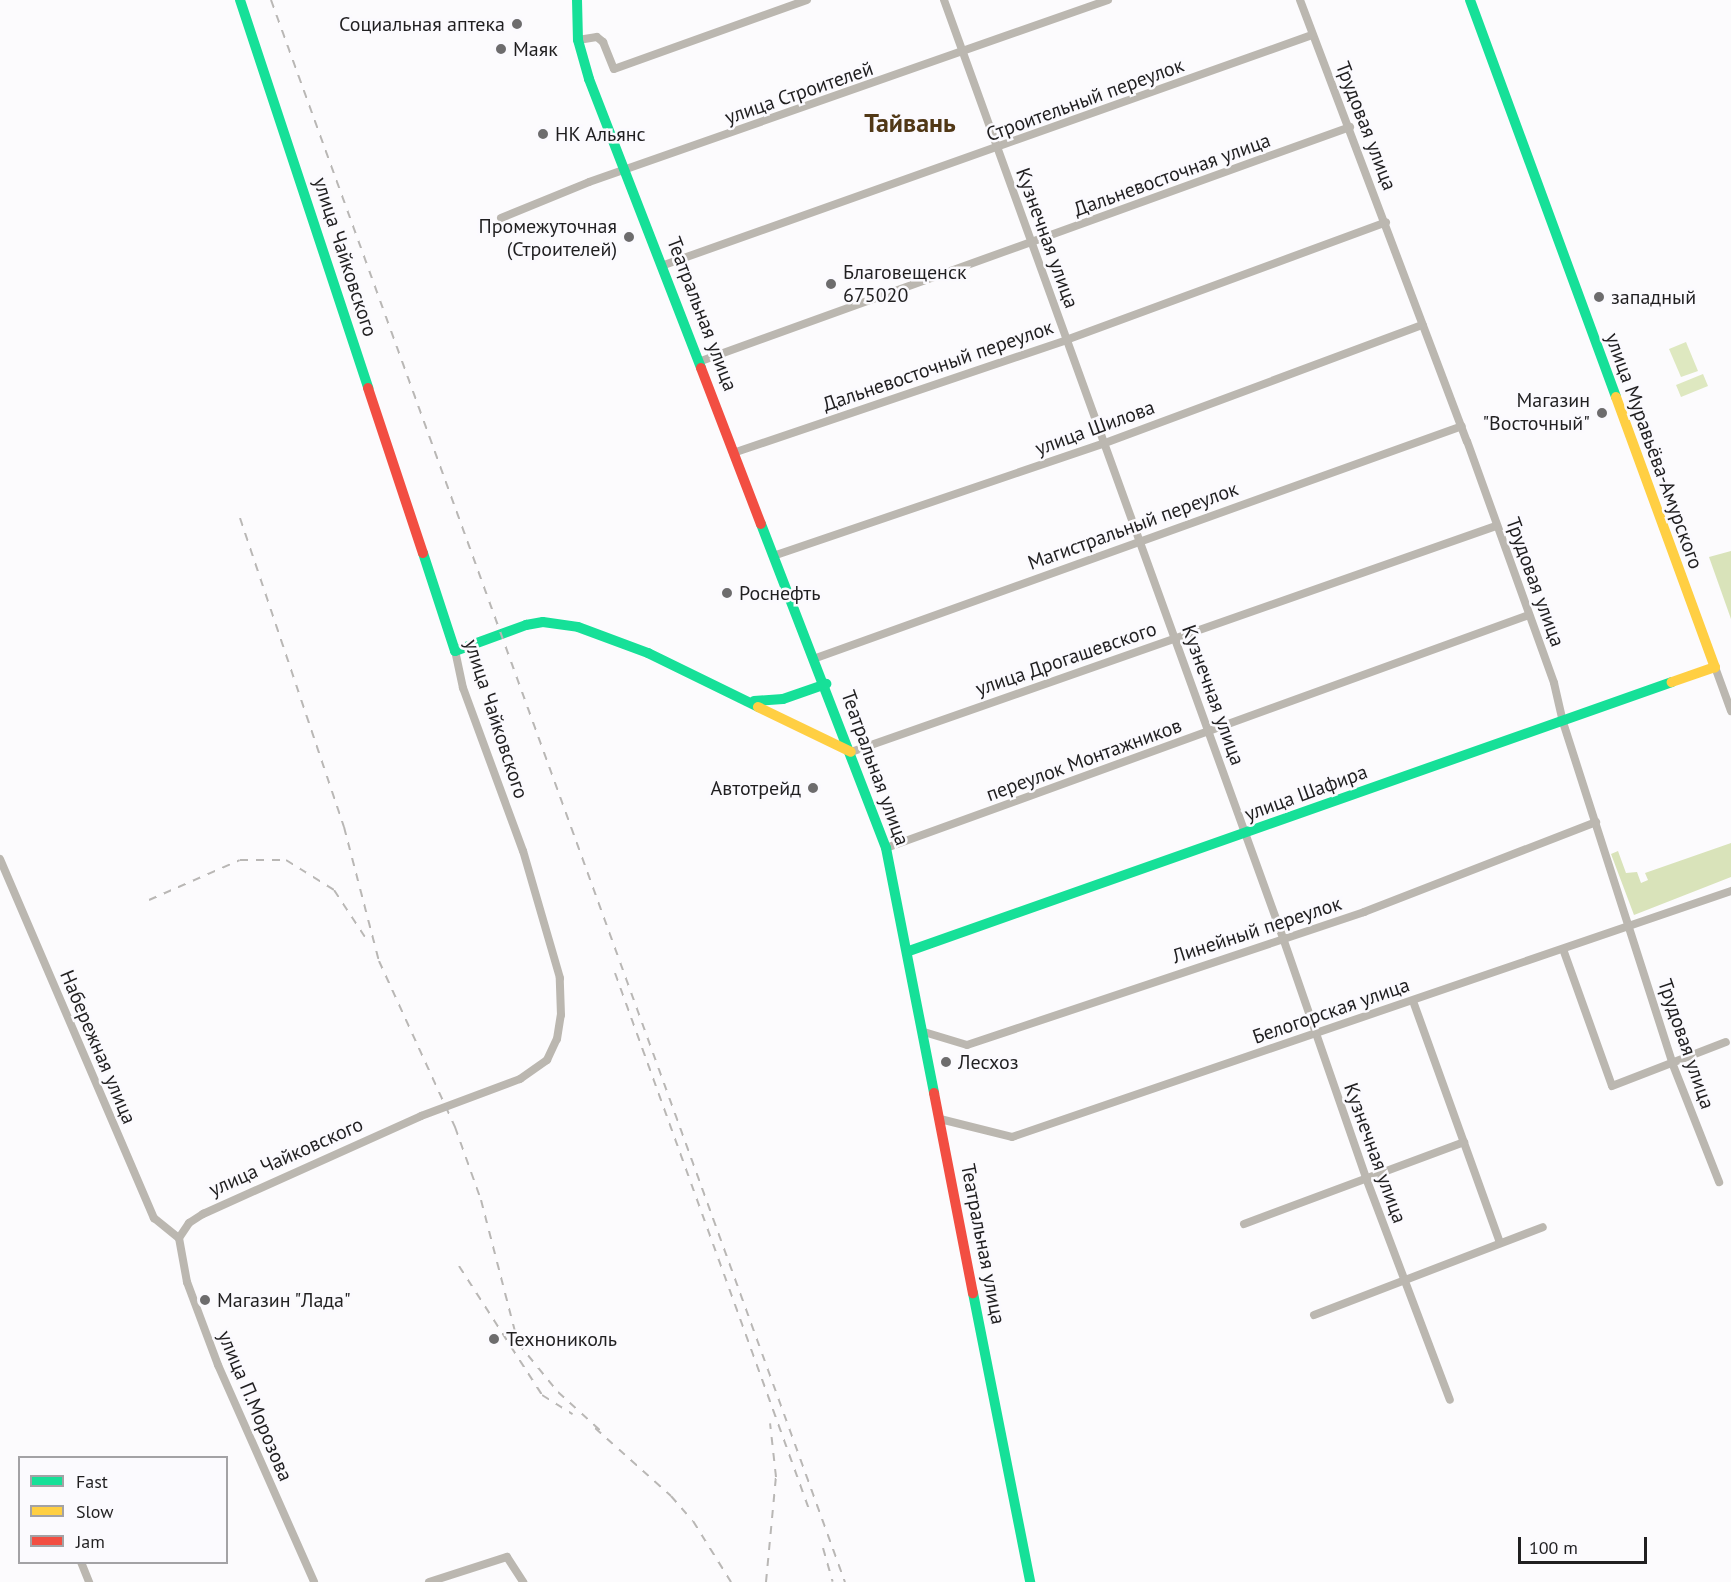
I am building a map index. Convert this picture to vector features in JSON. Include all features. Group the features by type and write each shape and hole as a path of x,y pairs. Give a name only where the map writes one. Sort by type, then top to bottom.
{"street":[{"name":"улица Чайковского","path":"179,1238 189,1223 202,1214 421,1116 520,1079 548,1060 557,1039 561,1015 560,978 523,851 463,688 454,651 240,0"},
{"name":"Театральная улица","path":"577,0 578,40 589,79 664,265 816,658 886,848 909,951 1030,1582"},
{"path":"578,40 597,37 603,42 614,69 807,0"},
{"name":"Кузнечная улица","path":"944,0 1210,732 1244,835 1283,938 1315,1035 1402,1278 1450,1401"},
{"name":"улица Строителей","path":"501,218 588,182 627,171 1108,0"},
{"name":"Трудовая улица","path":"1300,0 1462,426 1554,683 1562,719 1673,1065 1719,1182"},
{"name":"улица Муравьёва-Амурского","path":"1470,0 1731,711"},
{"name":"Строительный переулок","path":"664,265 1312,35"},
{"name":"Дальневосточная улица","path":"701,361 1032,244 1350,127"},
{"name":"Дальневосточный переулок","path":"736,452 1066,340 1386,222"},
{"name":"улица Шилова","path":"776,555 1105,443 1423,325"},
{"name":"Магистральный переулок","path":"816,658 1462,426"},
{"name":"улица Дрогашевского","path":"851,752 1496,526"},
{"name":"переулок Монтажников","path":"886,848 1529,615"},
{"path":"454,651 526,625 556,623 578,627 648,654 748,700 851,752"},
{"name":"улица Шафира","path":"909,951 1244,835 1562,719 1715,667"},
{"path":"748,700 783,699 826,684"},
{"name":"Линейный переулок","path":"924,1032 967,1045 1364,912 1596,822"},
{"name":"Набережная улица","path":"0,859 153,1218 179,1238"},
{"name":"Белогорская улица","path":"940,1119 1012,1137 1731,891"},
{"path":"1563,950 1612,1086 1673,1065 1726,1042"},
{"path":"1413,1001 1500,1243"},
{"path":"1244,1224 1464,1142"},
{"path":"1314,1315 1402,1278 1543,1227"},
{"name":"улица П.Морозова","path":"179,1238 187,1282 218,1365 314,1582"},
{"path":"429,1582 507,1557 523,1582"},
{"path":"81,1564 89,1582"}],"green space":[{"path":"1686,342 1698,371 1681,377 1669,349"},
{"path":"1703,374 1708,386 1681,397 1676,385"},
{"path":"1731,551 1731,619 1709,557"},
{"path":"1731,843 1731,877 1634,915 1611,854 1618,851 1626,873 1637,872 1641,883 1648,880 1645,873"}],"railway":[{"path":"271,0 845,1582"},
{"path":"240,518 344,827 379,961 455,1127 481,1200 518,1343 558,1392 602,1432"},
{"path":"149,900 240,860 286,860 334,890 365,937"},
{"path":"615,973 810,1512"},
{"path":"459,1266 542,1395 572,1414"},
{"path":"766,1582 776,1477 770,1423"},
{"path":"595,1428 671,1496 693,1521 731,1582"},
{"path":"823,1548 833,1582"}],"traffic: fast":[{"path":"240,0 368,388"},
{"path":"577,0 578,40 589,79 701,368"},
{"path":"1470,0 1616,397"},
{"path":"761,524 886,848 934,1093"},
{"path":"423,553 455,651 526,625 543,622 578,627 648,653 758,707"},
{"path":"909,951 1672,682"},
{"path":"754,701 783,699 826,684"},
{"path":"973,1293 1030,1582"}],"traffic: slow":[{"path":"1616,397 1715,667 1672,682"},
{"path":"758,707 851,752"}],"traffic: jam":[{"path":"701,368 761,524"},
{"path":"368,388 423,553"},
{"path":"934,1093 973,1293"}],"place":[{"name":"Социальная аптека","path":"517,24"},
{"name":"Маяк","path":"501,49"},
{"name":"НК Альянс","path":"543,134"},
{"name":"Промежуточная (Строителей)","path":"629,237"},
{"name":"Благовещенск 675020","path":"831,284"},
{"name":"западный","path":"1599,297"},
{"name":"Магазин \"Восточный\"","path":"1602,413"},
{"name":"Роснефть","path":"727,593"},
{"name":"Автотрейд","path":"813,788"},
{"name":"Лесхоз","path":"946,1062"},
{"name":"Магазин \"Лада\"","path":"205,1300"},
{"name":"Технониколь","path":"494,1339"}],"district":[{"name":"Тайвань","path":"910,123"}]}
